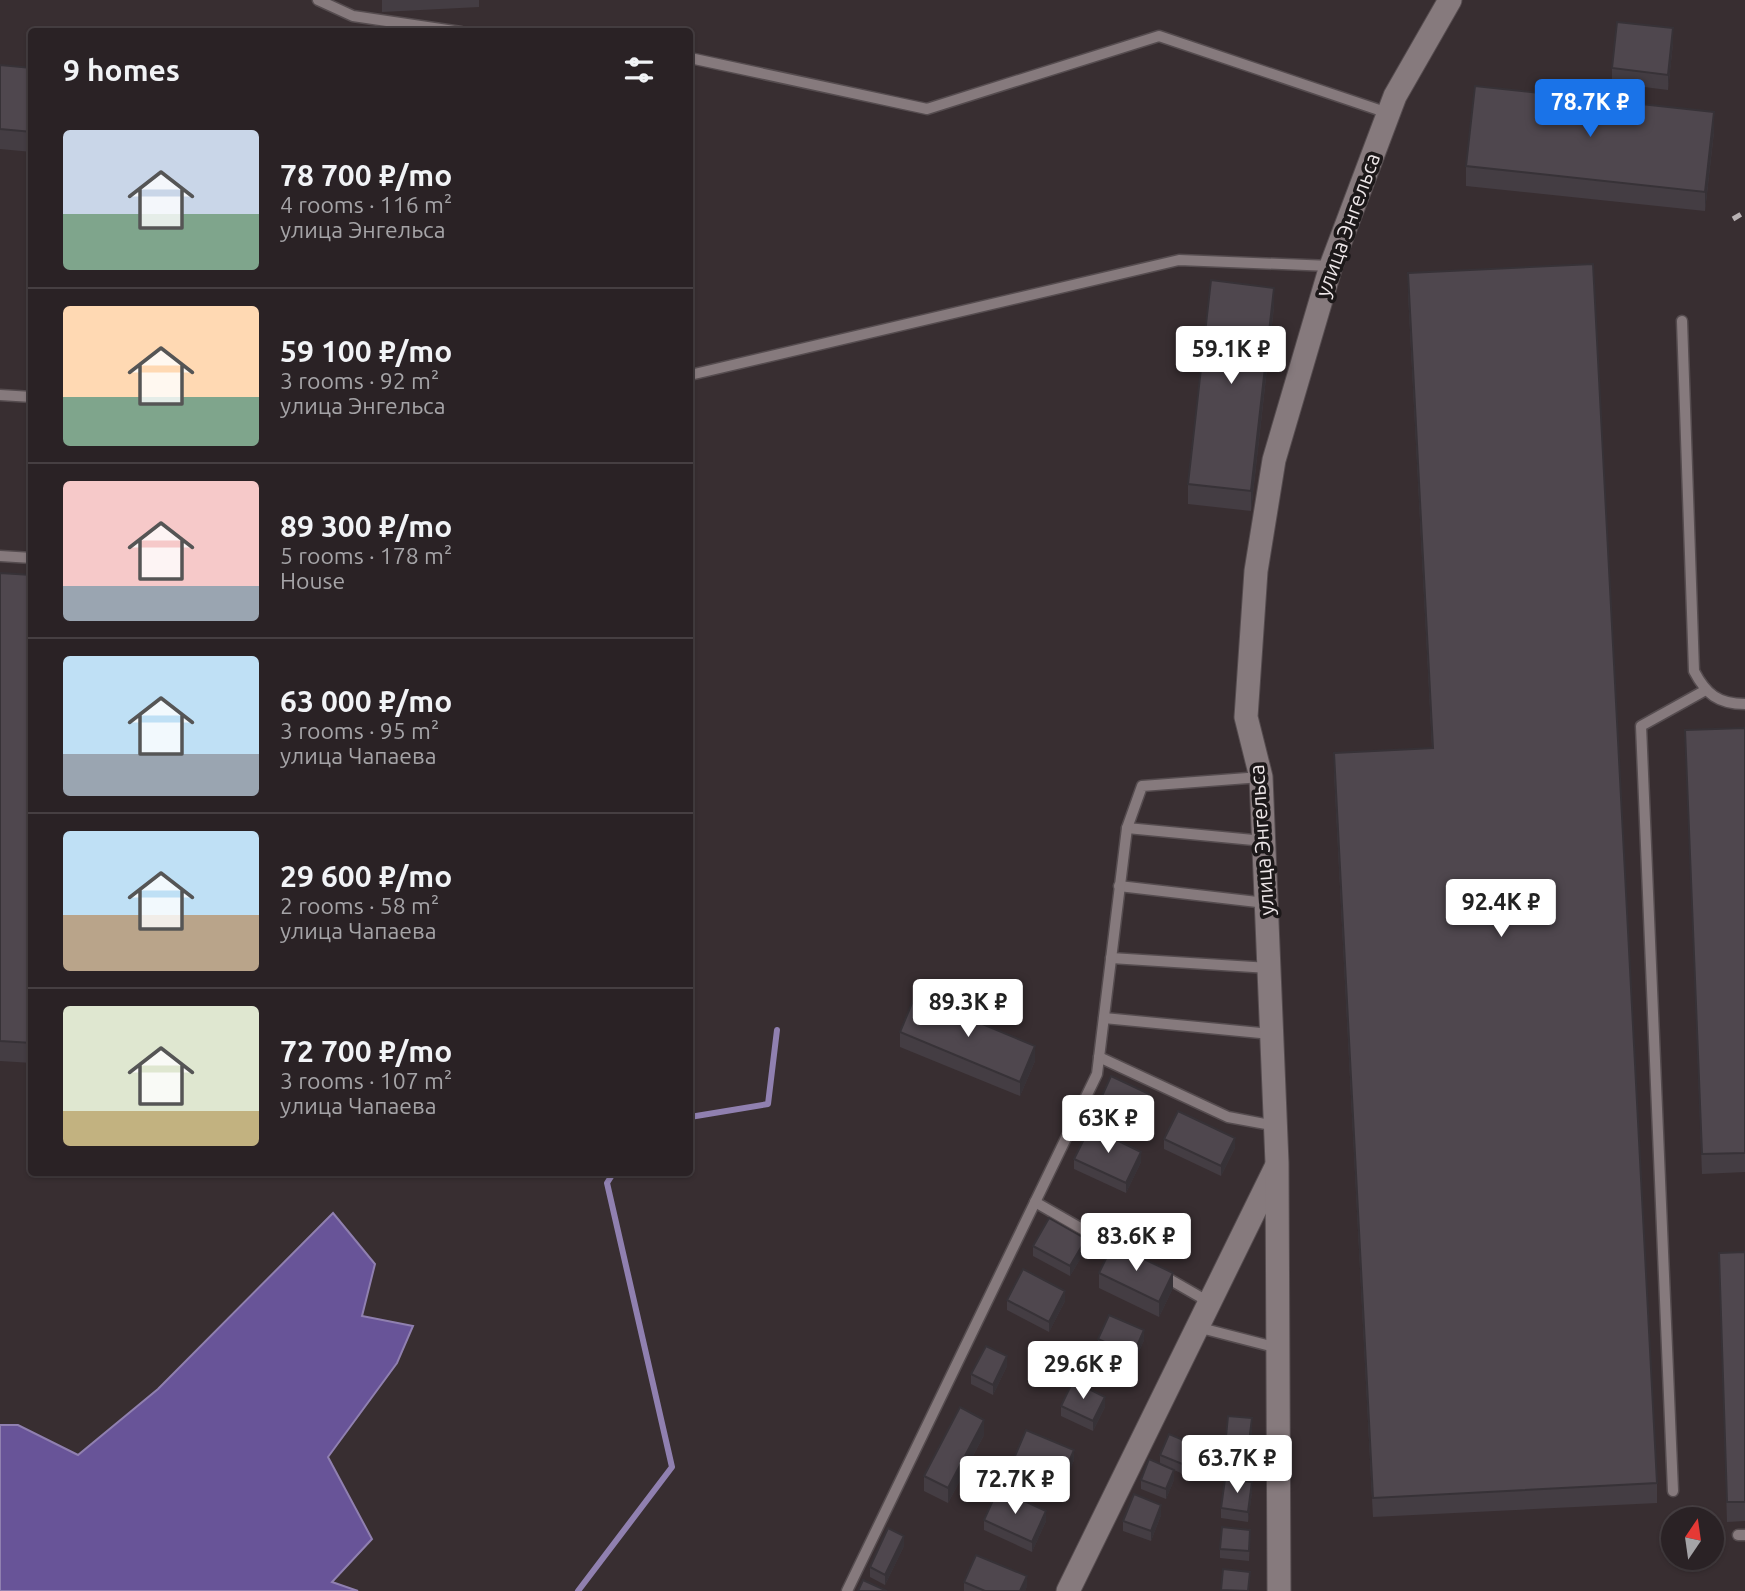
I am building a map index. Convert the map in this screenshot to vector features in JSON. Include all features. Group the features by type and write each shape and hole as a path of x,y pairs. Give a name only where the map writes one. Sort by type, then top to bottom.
{"street":[{"name":"улица Энгельса","path":"1279,1591 1278,1163 1261,777 1246,717 1256,571 1274,460 1331,267 1395,96 1450,0"},
{"path":"1068,1591 1278,1163"}],"lane":[{"path":"318,0 353,16 434,28"},
{"path":"693,59 927,109 1158,36 1388,113"},
{"path":"693,373 1179,260 1331,267"},
{"path":"1682,321 1694,671 1704,691 1727,704 1745,704"},
{"path":"0,395 28,397"},
{"path":"0,556 28,558"},
{"path":"1673,1491 1642,726 1704,691"},
{"path":"847,1591 1097,1074 1126,828 1142,786 1261,777"},
{"path":"1126,828 1264,841"},
{"path":"1119,886 1267,903"},
{"path":"1111,958 1269,968"},
{"path":"1104,1017 1272,1034"},
{"path":"1099,1057 1228,1117 1276,1126"},
{"path":"1035,1202 1140,1262"},
{"path":"1151,1269 1209,1302"},
{"path":"1197,1327 1278,1349"}],"shaded area":[{"path":"333,1213 375,1264 362,1316 413,1326 397,1363 328,1457 372,1539 332,1582 358,1591 0,1591 0,1425 18,1425 78,1455 158,1389"}],"building":[{"path":"1617,22 1673,28 1668,75 1612,68"},
{"path":"0,65 28,68 28,132 0,129"},
{"path":"1475,86 1714,112 1705,192 1466,166"},
{"path":"1593,264 1657,1483 1373,1498 1334,753 1433,748 1408,273"},
{"path":"1211,280 1274,288 1251,491 1188,484"},
{"path":"0,573 28,575 28,1043 0,1041"},
{"path":"1745,728 1745,1153 1702,1154 1685,730"},
{"path":"915,996 1035,1046 1020,1082 900,1032"},
{"path":"1111,1076 1149,1094 1136,1123 1098,1105"},
{"path":"1178,1111 1235,1138 1221,1166 1164,1139"},
{"path":"1090,1127 1141,1152 1126,1183 1074,1159"},
{"path":"1049,1218 1086,1239 1070,1266 1033,1246"},
{"path":"1113,1244 1173,1273 1159,1302 1099,1273"},
{"path":"1745,1252 1745,1502 1727,1502 1719,1253"},
{"path":"1023,1269 1065,1291 1049,1322 1007,1300"},
{"path":"1109,1315 1144,1330 1133,1355 1098,1339"},
{"path":"986,1346 1007,1356 993,1385 971,1374"},
{"path":"1073,1381 1105,1397 1093,1421 1061,1406"},
{"path":"960,1407 984,1420 948,1488 924,1476"},
{"path":"1228,1416 1252,1418 1248,1450 1225,1447"},
{"path":"1026,1430 1074,1450 1060,1483 1012,1463"},
{"path":"1169,1434 1205,1449 1197,1470 1160,1455"},
{"path":"1149,1459 1174,1470 1166,1489 1141,1480"},
{"path":"1225,1479 1252,1482 1248,1512 1221,1508"},
{"path":"998,1489 1046,1511 1032,1542 984,1520"},
{"path":"1134,1494 1161,1505 1151,1531 1123,1521"},
{"path":"1222,1527 1250,1530 1249,1551 1220,1549"},
{"path":"888,1528 904,1536 885,1575 870,1567"},
{"path":"976,1555 1027,1576 1020,1591 985,1591 964,1582"},
{"path":"1223,1569 1250,1572 1248,1591 1221,1590"},
{"path":"863,1580 887,1591 858,1591"}],"waterway":[{"path":"693,1116 768,1104 777,1030"},
{"path":"578,1591 672,1467 607,1183 611,1176"}],"railway":[{"path":"1733,219 1745,212"}]}
